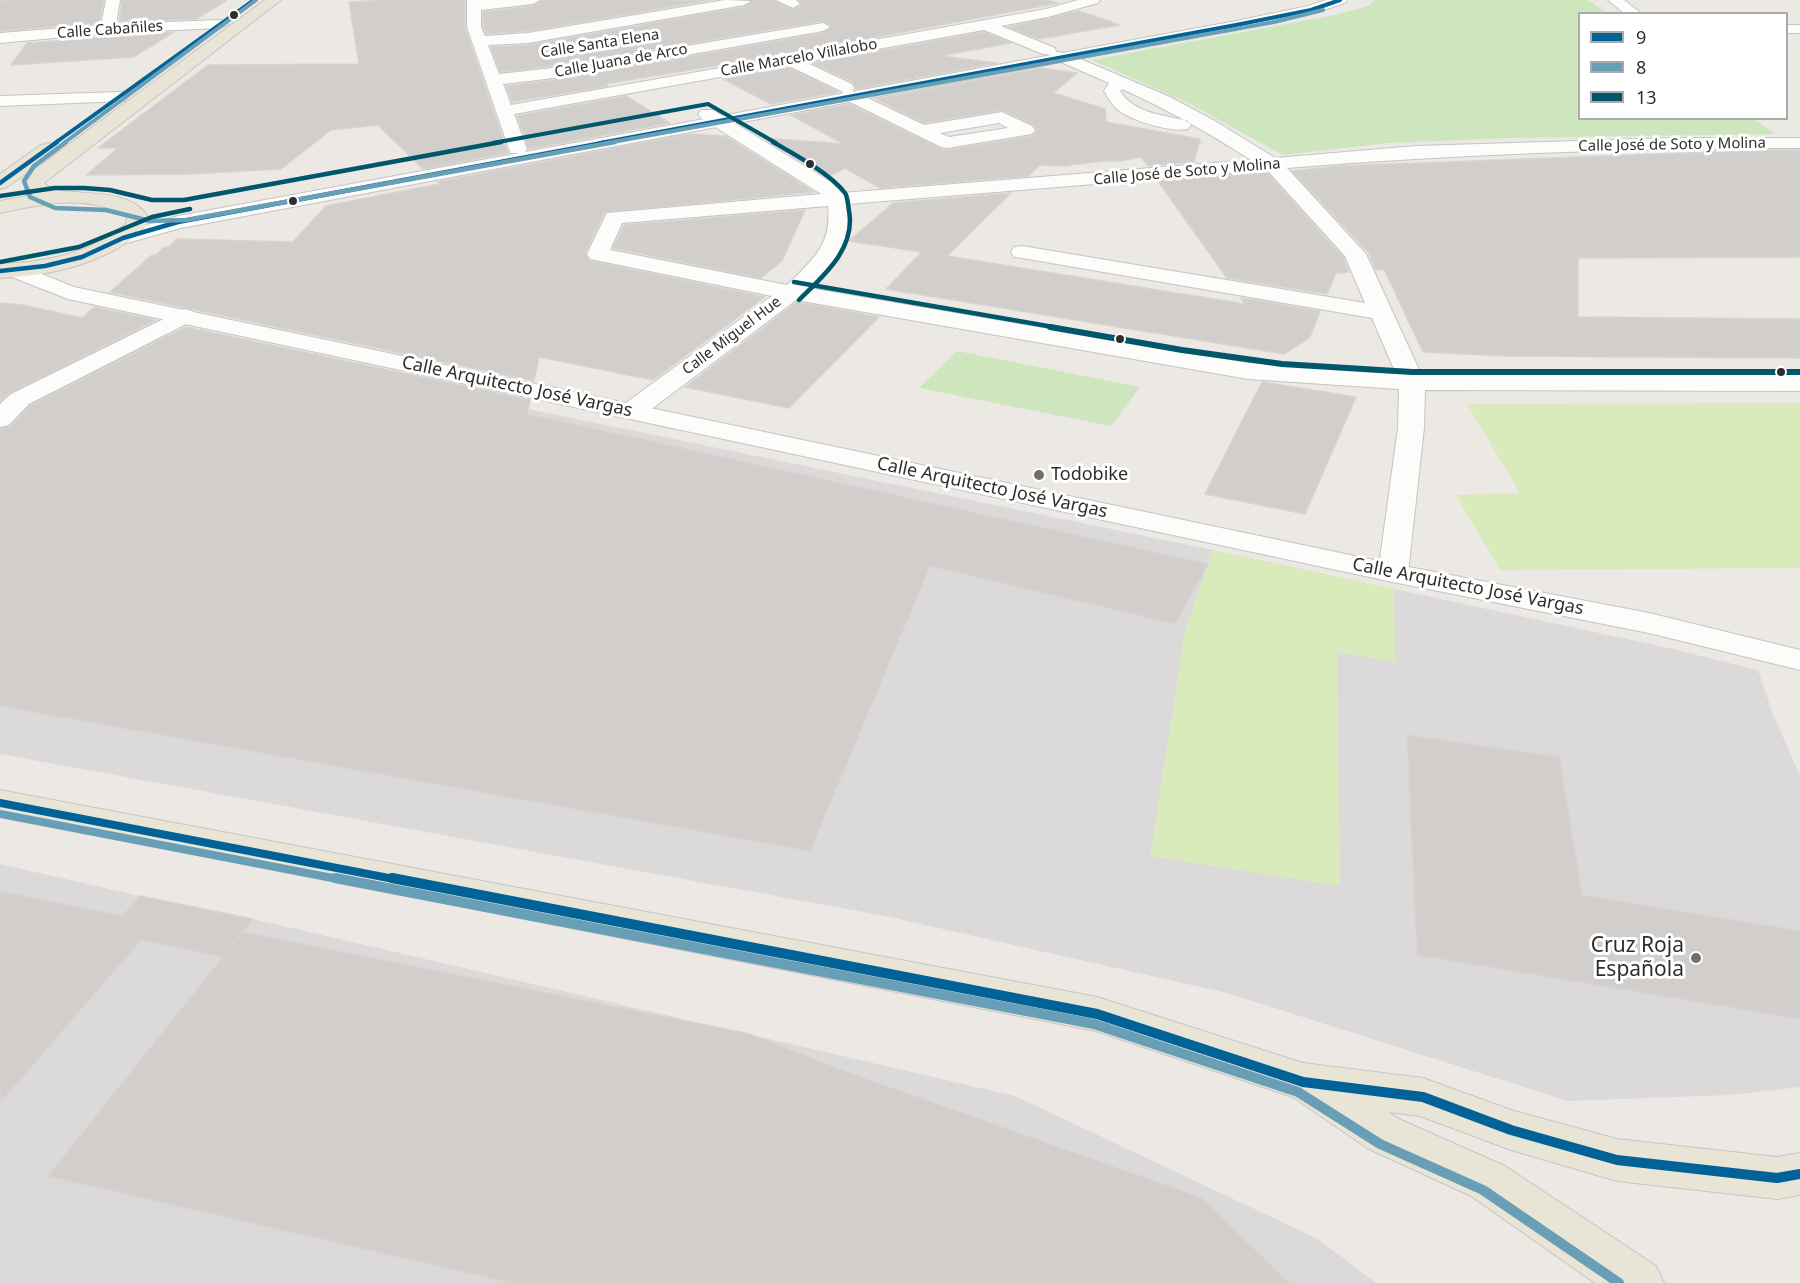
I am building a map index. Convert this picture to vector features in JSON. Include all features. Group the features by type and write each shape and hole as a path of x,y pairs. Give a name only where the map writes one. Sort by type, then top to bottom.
{"main road":[{"path":"0,183 254,0"},
{"path":"56,198 38,190 34,183 41,174 274,0"},
{"path":"0,207 56,198 84,198 108,200 126,206 137,215 136,226 123,238 82,257 45,266 5,271"},
{"path":"0,803 1096,1014 1304,1082 1423,1097 1511,1130 1617,1160 1777,1178 1800,1174"},
{"path":"1304,1082 1384,1134 1488,1181 1638,1283"}],"street":[{"path":"108,29 113,0"},
{"path":"518,149 484,58 479,41 480,23 474,3 533,0"},
{"path":"661,0 706,20"},
{"name":"Calle Marcelo Villalobo","path":"504,111 1048,13 1093,0"},
{"path":"123,238 178,222 1272,12 1321,0"},
{"path":"1054,54 1300,12 1340,0"},
{"path":"1616,0 1632,12"},
{"path":"479,41 528,38 744,1"},
{"path":"1021,3 1048,13"},
{"name":"Calle Cabañiles","path":"0,38 108,29 221,24"},
{"path":"984,25 1119,80 1209,125 1273,165 1355,254 1412,382 1411,428 1393,573"},
{"name":"Calle Juana de Arco","path":"494,80 562,72 823,27"},
{"path":"726,30 923,130"},
{"path":"484,58 504,57"},
{"path":"562,72 574,90"},
{"path":"1119,80 1112,91 1115,99 1123,106 1135,113 1186,126"},
{"path":"0,101 119,97"},
{"path":"126,206 151,211 185,210 518,149 713,118 807,174 837,199"},
{"name":"Calle José de Soto y Molina","path":"792,292 598,254 614,217 1416,152 1528,147 1800,143"},
{"name":"Calle Miguel Hue","path":"632,411 792,292 817,268 834,247 840,223 837,199"},
{"path":"1022,252 1383,313"},
{"path":"68,292 67,272 82,257"},
{"name":"Calle Arquitecto José Vargas","path":"5,271 68,292 1393,573 1605,615 1765,650 1800,660"},
{"path":"792,292 1248,370 1315,377 1412,382 1800,383"},
{"path":"0,419 20,399 184,316"}],"shaded area":[{"path":"0,304 23,305 1213,550 1664,647 1758,670 1772,712 1800,776 1800,1087 1730,1095 1568,1101 1227,993 885,916 0,754"},
{"path":"0,864 253,919 1015,1096 1318,1239 1376,1283 0,1283"}],"green space":[{"path":"1375,0 1588,0 1606,12 1578,12 1578,120 1755,120 1775,134 1511,138 1389,143 1283,155 1188,103 1092,60 1335,15 1368,6"},
{"path":"957,351 1140,387 1111,426 919,388"},
{"path":"1800,403 1800,568 1500,570 1456,495 1520,493 1467,404"},
{"path":"1213,550 1394,589 1395,662 1337,652 1340,886 1150,856 1185,631"}],"building":[{"path":"104,0 99,23 0,31 0,1"},
{"path":"122,0 227,0 196,19 119,22"},
{"path":"465,0 465,28 508,153 423,169 378,125 331,130 281,169 189,174 86,175 118,148 98,148 208,65 359,64 349,2"},
{"path":"542,0 711,0 528,31 486,34 483,27 483,12 533,6"},
{"path":"753,0 774,0 792,10 801,6 799,0 1048,0 1058,3 791,53 782,50 776,52 774,56 512,102 506,86 562,79 823,33 832,26 823,21 562,65 500,72 491,47 528,45 744,7"},
{"path":"1079,11 1120,25 1038,39 1009,27"},
{"path":"174,32 133,57 11,65 27,43"},
{"path":"984,32 1011,43 940,56 997,63 856,89 853,82 812,63"},
{"path":"787,67 838,92 771,104 723,79"},
{"path":"1041,68 1077,73 1053,93 1105,109 1106,122 1200,139 1199,142 1202,142 1199,143 1194,162 1148,166 1141,157 1063,166 1040,165 1028,176 880,188 845,168 827,177 764,138 844,144 791,115 849,104 941,149 947,150 1032,136 1037,130 1034,125 1003,110 924,123 876,99"},
{"path":"626,96 670,123 529,149 517,116"},
{"path":"689,134 725,136 814,192 605,212 585,253 590,261 765,297 653,380 539,357 534,381 110,292 152,255 156,255 164,247 169,247 177,239 293,242 326,206 439,184 437,182"},
{"path":"1800,150 1800,257 1578,258 1578,317 1800,319 1800,358 1506,356 1423,352 1384,269 1376,270 1368,252 1292,171 1340,166"},
{"path":"1266,172 1343,257 1349,272 1336,273 1327,294 1227,278 1158,181"},
{"path":"1011,193 947,256 1245,304 1241,298 1320,311 1310,337 1284,354 886,289 922,252 849,241 893,203"},
{"path":"805,210 782,261 761,278 613,248 624,225"},
{"path":"797,302 879,317 789,408 685,387"},
{"path":"0,303 23,305 82,318 94,307 156,320 10,392 0,401"},
{"path":"186,327 530,400 527,414 1208,564 1175,624 930,566 810,851 0,706 0,429 11,427 30,406"},
{"path":"1262,382 1356,397 1305,514 1205,494"},
{"path":"1407,735 1559,757 1582,895 1800,931 1800,1019 1417,955"},
{"path":"0,891 122,916 140,896 253,919 223,957 141,940 0,1103"},
{"path":"243,932 750,1034 847,1072 1202,1198 1289,1283 512,1283 48,1176"}],"transit line":[{"name":"9","path":"0,183 254,0"},
{"name":"8","path":"256,0 34,166 24,181 30,197 55,208 106,210 150,221 186,220 1274,22 1323,10"},
{"name":"9","path":"0,271 45,266 82,257 123,238 178,222 1236,25 1311,10 1340,0"},
{"name":"13","path":"0,196 55,188 84,188 110,190 152,200 184,200 708,104 813,165 846,194 851,221 844,248 831,269 799,300"},
{"name":"13","path":"0,262 79,247 152,217 190,209"},
{"name":"13","path":"794,282 1182,350 1282,364 1412,372 1800,372"},
{"name":"9","path":"0,803 1097,1014 1303,1082 1423,1097 1511,1130 1617,1160 1777,1178 1800,1174"},
{"name":"8","path":"0,814 1094,1024 1298,1092 1380,1144 1483,1190 1619,1283"}],"place":[{"name":"Todobike","path":"1039,475"},
{"name":"Cruz Roja Española","path":"1696,958"}]}
